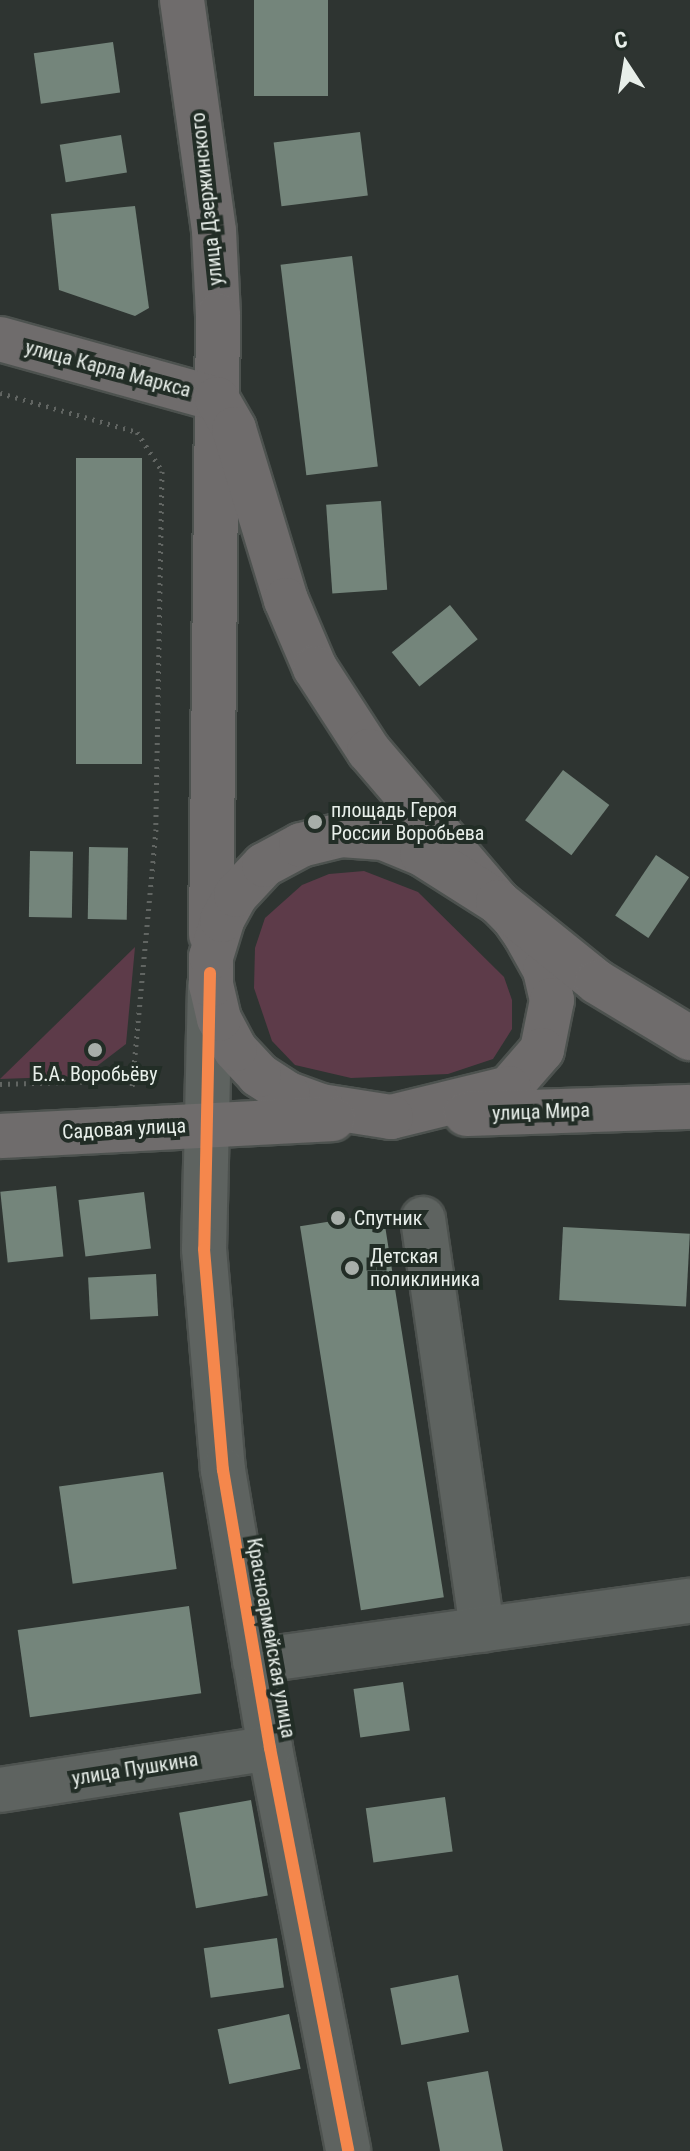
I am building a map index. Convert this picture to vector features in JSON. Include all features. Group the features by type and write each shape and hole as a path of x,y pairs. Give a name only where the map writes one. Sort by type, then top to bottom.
{"main road":[{"name":"улица Дзержинского","path":"182,0 214,231 217,399 211,963 223,1030 259,1075 310,1103 391,1117"},
{"name":"улица Карла Маркса","path":"0,339 217,399"},
{"path":"217,399 234,429 286,600 315,668 369,751 525,934 548,980 552,1021 542,1050 509,1088 391,1117"},
{"path":"211,963 228,907 254,874 288,850 328,837 355,835 396,842 498,902 597,982 690,1038"},
{"name":"улица Мира","path":"391,1117 690,1107"},
{"name":"Садовая улица","path":"0,1136 391,1117"}],"street":[{"name":"Красноармейская улица","path":"211,963 204,1125 204,1249 223,1470 270,1748 348,2151"},
{"path":"423,1219 482,1630"},
{"path":"255,1661 690,1601"},
{"name":"улица Пушкина","path":"0,1790 270,1748"}],"path":[{"path":"0,393 137,432 162,471 156,829 128,1129"},
{"path":"0,1084 133,1080"}],"shaded area":[{"path":"364,871 418,892 504,977 512,1000 512,1029 493,1059 448,1074 351,1078 295,1065 272,1041 254,988 255,948 265,918 302,885 329,874"},
{"path":"135,947 126,1044 84,1076 0,1079"}],"building":[{"path":"254,0 328,0 328,96 254,96"},
{"path":"113,42 120,93 41,104 34,53"},
{"path":"360,132 368,196 281,206 274,143"},
{"path":"121,135 127,173 66,182 60,145"},
{"path":"135,206 149,308 135,316 59,290 51,214"},
{"path":"352,256 378,466 306,475 281,265"},
{"path":"76,458 142,458 142,764 76,764"},
{"path":"381,501 387,590 332,594 326,505"},
{"path":"450,605 478,639 419,686 392,652"},
{"path":"563,770 609,805 571,855 525,820"},
{"path":"89,847 128,848 127,920 88,919"},
{"path":"30,851 73,852 72,918 29,917"},
{"path":"656,855 689,877 648,938 615,916"},
{"path":"56,1186 63,1257 8,1262 0,1192"},
{"path":"144,1192 151,1249 85,1257 78,1200"},
{"path":"383,1213 444,1597 361,1610 300,1226"},
{"path":"563,1227 690,1234 686,1307 559,1300"},
{"path":"156,1274 158,1316 90,1320 88,1278"},
{"path":"163,1472 177,1569 73,1584 59,1487"},
{"path":"189,1606 201,1693 30,1717 18,1630"},
{"path":"403,1682 410,1731 360,1737 353,1689"},
{"path":"445,1797 453,1851 373,1863 366,1808"},
{"path":"251,1800 268,1896 196,1908 179,1813"},
{"path":"277,1938 284,1988 211,1998 204,1948"},
{"path":"458,1975 469,2032 401,2045 390,1988"},
{"path":"289,2014 301,2069 229,2084 218,2029"},
{"path":"488,2071 503,2151 440,2151 427,2082"}],"cycle path":[{"path":"210,973 204,1249 223,1470 270,1748 348,2151"}],"place":[{"name":"площадь Героя России Воробьева","path":"315,822"},
{"name":"Б.А. Воробьёву","path":"95,1050"},
{"name":"Спутник","path":"338,1218"},
{"name":"Детская поликлиника","path":"352,1268"}]}
